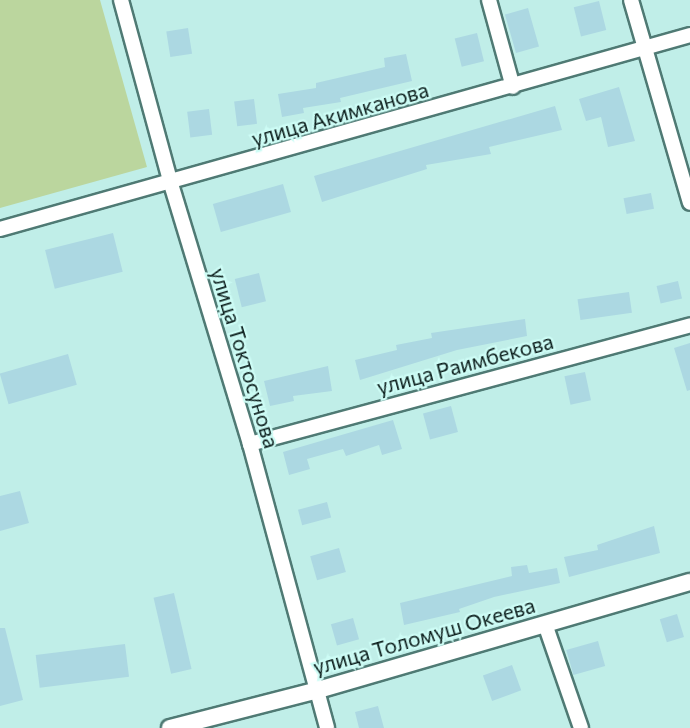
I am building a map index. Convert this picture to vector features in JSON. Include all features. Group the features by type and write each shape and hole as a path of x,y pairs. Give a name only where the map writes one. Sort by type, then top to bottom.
{"street":[{"name":"улица Токтосунова","path":"121,0 171,184 250,444 327,728"},
{"path":"489,0 513,87"},
{"path":"632,0 690,203"},
{"name":"улица Акимканова","path":"0,229 171,184 690,35"},
{"name":"улица Раимбекова","path":"250,444 690,324"},
{"name":"улица Толомуш Океева","path":"170,728 318,690 690,582"},
{"path":"545,624 581,728"}],"green space":[{"path":"0,0 100,0 147,167 0,208"}],"building":[{"path":"599,1 606,30 581,36 574,7"},
{"path":"528,8 539,46 516,53 505,15"},
{"path":"188,28 192,54 170,57 166,31"},
{"path":"477,33 484,61 462,67 455,39"},
{"path":"406,54 412,81 340,98 341,102 303,108 304,113 282,117 278,94 316,88 316,83 385,67 384,58"},
{"path":"619,87 635,141 608,147 601,117 586,121 579,99"},
{"path":"254,99 257,124 237,126 234,101"},
{"path":"555,106 562,130 489,147 491,154 426,165 427,169 322,202 314,176"},
{"path":"209,109 212,135 190,137 187,112"},
{"path":"283,184 291,212 221,232 213,204"},
{"path":"651,193 654,209 627,214 624,198"},
{"path":"113,233 123,272 55,289 45,250"},
{"path":"259,273 266,301 242,307 235,279"},
{"path":"678,281 682,299 661,303 657,286"},
{"path":"629,292 632,313 580,320 578,299"},
{"path":"525,319 527,336 457,350 360,380 355,360 397,350 396,345 432,338 431,333"},
{"path":"690,343 690,390 687,391 674,348"},
{"path":"68,354 77,385 9,404 0,373"},
{"path":"328,366 332,391 293,396 294,401 270,406 264,381"},
{"path":"585,372 591,400 570,405 564,376"},
{"path":"451,406 458,432 430,440 423,414"},
{"path":"393,420 402,449 382,455 379,445 346,456 343,449 307,459 310,469 289,475 283,452"},
{"path":"20,491 29,523 0,531 0,496"},
{"path":"327,502 331,517 302,525 298,510"},
{"path":"654,526 660,553 569,577 564,557 598,550 597,545"},
{"path":"339,548 346,572 317,580 310,556"},
{"path":"527,565 529,573 557,568 560,583 494,597 459,609 460,612 404,625 400,603 512,576 511,567"},
{"path":"174,593 192,669 171,674 154,598"},
{"path":"677,614 684,637 667,642 660,619"},
{"path":"353,618 359,639 337,645 331,624"},
{"path":"0,628 5,628 23,700 0,706"},
{"path":"598,641 605,666 573,675 566,650"},
{"path":"125,644 129,677 40,688 36,655"},
{"path":"512,665 521,690 492,701 483,676"},
{"path":"378,706 384,728 359,728 355,712"}]}
